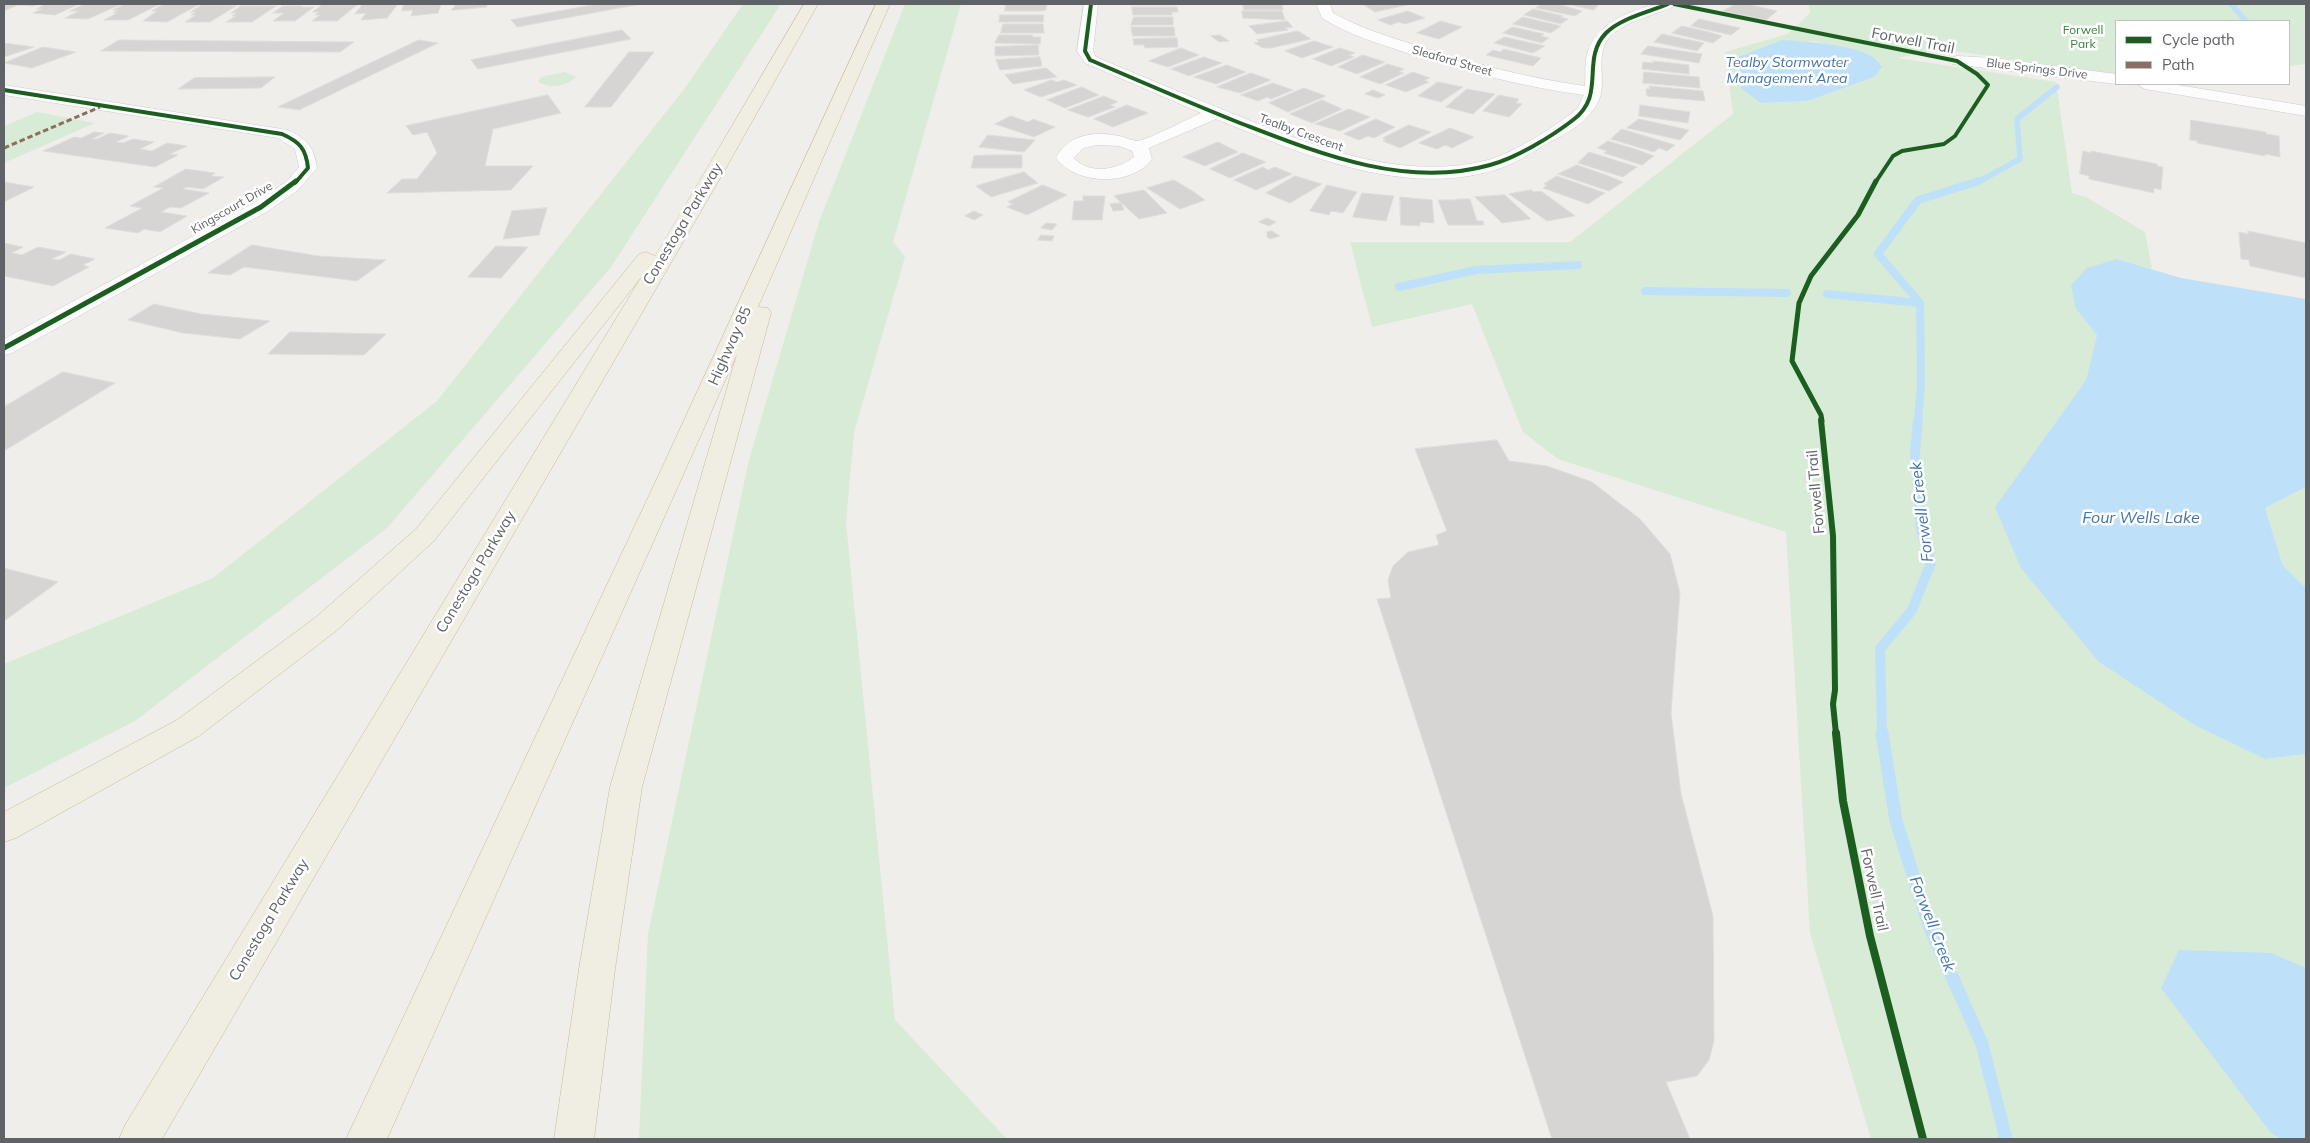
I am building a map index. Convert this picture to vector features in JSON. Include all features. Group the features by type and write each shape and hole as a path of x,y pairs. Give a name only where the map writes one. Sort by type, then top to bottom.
{"highway":[{"name":"Conestoga Parkway","path":"139,1139 811,4"},
{"path":"574,1139 597,970 626,787 786,221 883,4"},
{"path":"4,828 188,728 326,624 426,535 712,174"},
{"name":"Highway 85","path":"366,1139 674,470 786,221"}],"street":[{"name":"Tealby Crescent","path":"1091,4 1086,51 1090,60 1214,113 1326,156 1367,166 1407,171 1446,172 1489,166 1512,157 1583,112 1594,92"},
{"name":"Sleaford Street","path":"1324,4 1327,16 1357,32 1466,67 1560,88 1594,92"},
{"path":"1594,92 1592,63 1597,45 1608,31 1668,4"},
{"name":"Blue Springs Drive","path":"1958,61 1994,63 2115,79"},
{"path":"2152,85 2306,111"},
{"name":"Kingscourt Drive","path":"4,90 282,134 296,140 306,150 308,168 292,186 261,207 4,348"},
{"path":"1138,146 1214,113"}],"green space":[{"path":"743,4 781,4 611,267 387,528 135,721 4,788 4,664 213,578 437,401 685,88"},
{"path":"905,4 961,4 893,242 905,257 854,432 846,522 895,1020 1007,1139 639,1139 648,934 749,460 819,222"},
{"name":"Forwell Park","path":"1809,4 2306,4 2306,64 2290,66 2290,20 2115,20 2115,74 1940,49 1897,58 2056,82 2072,193 2086,197 2145,232 2152,269 2117,259 2076,309 2097,335 2086,380 1995,508 2196,726 2265,759 2306,754 2306,1139 1871,1139 1810,933 1786,532 1558,459 1523,432 1472,304 1372,327 1350,242 1570,242 1733,114 1725,52 1788,34 1810,13","holes":["1813,41 1870,55 1874,77 1808,101 1761,103 1743,81 1735,58 1759,49"]},
{"path":"565,72 576,77 568,83 558,86 548,86 538,82 541,77"},
{"path":"37,112 95,123 4,163 4,126"},
{"path":"2306,487 2306,588 2283,566 2265,508"}],"water":[{"name":"Tealby Stormwater Management Area","path":"1782,40 1828,44 1853,49 1872,57 1882,67 1874,77 1808,101 1761,103 1741,88 1739,82 1742,81 1737,76 1732,65 1735,58"},
{"name":"Four Wells Lake","path":"2117,259 2181,278 2306,299 2306,487 2265,508 2283,566 2306,588 2306,754 2265,759 2196,726 2098,661 2021,568 1995,507 2086,380 2097,335 2076,309 2071,285 2087,268"},
{"path":"2179,950 2271,953 2306,968 2306,1139 2281,1139 2271,1133 2161,988"}],"building":[{"path":"4,4 40,4 33,6 18,5 4,11"},
{"path":"45,4 79,4 55,15 33,13 42,9 37,9"},
{"path":"85,4 121,4 88,19 65,18 79,11 70,11"},
{"path":"125,4 160,4 128,20 104,20 117,13 113,13 118,10 113,10"},
{"path":"164,4 198,5 167,22 143,21 157,11 152,11"},
{"path":"363,4 398,4 387,18 361,20 366,13 355,14"},
{"path":"404,4 441,4 438,13 411,16 413,10 402,11"},
{"path":"453,4 486,4 487,7 451,10 455,6"},
{"path":"598,4 641,4 517,27 511,20"},
{"path":"1006,4 1047,4 1046,10 1041,11 1005,11"},
{"path":"1175,4 1175,5 1131,5"},
{"path":"1243,4 1282,4 1283,10 1244,10"},
{"path":"1363,4 1405,4 1407,5 1375,12"},
{"path":"1542,4 1558,4 1582,11 1575,16 1536,8"},
{"path":"1567,4 1599,4 1594,10"},
{"path":"1736,4 1747,4 1777,11 1766,20 1723,11"},
{"path":"202,5 236,6 210,22 185,22 196,15 191,15 196,12 191,12"},
{"path":"322,5 357,5 337,21 312,21 320,15 315,15 319,12 313,12"},
{"path":"241,6 276,6 252,22 226,22 236,16 232,16 237,13 231,13"},
{"path":"283,6 314,7 295,21 273,21 284,13 273,13"},
{"path":"1132,7 1177,7 1178,12 1172,12 1172,15 1133,15"},
{"path":"1533,9 1563,16 1560,17 1568,19 1561,24 1524,15"},
{"path":"1242,11 1282,11 1285,20 1243,18"},
{"path":"1408,11 1425,18 1405,24 1399,22 1390,25 1378,20"},
{"path":"1000,15 1044,15 1043,22 999,22"},
{"path":"1134,17 1173,17 1173,25 1131,25"},
{"path":"1523,17 1561,26 1551,33 1513,24"},
{"path":"1699,19 1740,28 1731,35 1691,26"},
{"path":"1287,21 1293,27 1285,28 1288,30 1257,34 1249,26"},
{"path":"1441,21 1462,27 1439,39 1417,33"},
{"path":"1003,24 1043,24 1044,33 1001,33"},
{"path":"1682,26 1722,36 1713,43 1672,33"},
{"path":"1131,27 1174,27 1175,36 1133,36"},
{"path":"1513,27 1544,34 1541,36 1549,38 1542,43 1503,33"},
{"path":"622,30 631,39 478,69 471,60"},
{"path":"1298,31 1311,39 1271,48 1263,48 1254,43 1259,42 1257,40"},
{"path":"1662,34 1704,43 1697,51 1654,42"},
{"path":"999,35 1033,35 1032,37 1041,37 1040,44 995,43"},
{"path":"1220,35 1229,41 1219,42 1211,36"},
{"path":"1505,37 1545,46 1533,53 1494,43"},
{"path":"1177,38 1178,47 1145,48 1144,45 1134,45 1133,39"},
{"path":"119,40 354,42 340,52 101,51"},
{"path":"419,40 438,43 299,110 278,107"},
{"path":"1314,41 1333,47 1302,58 1285,51"},
{"path":"4,43 34,47 4,57"},
{"path":"1038,45 1039,55 995,56 995,47"},
{"path":"1648,46 1702,54 1699,63 1641,54"},
{"path":"43,47 76,52 32,68 4,63"},
{"path":"1181,48 1199,55 1168,67 1149,61"},
{"path":"1340,48 1355,53 1349,55 1354,57 1331,66 1313,59"},
{"path":"1504,49 1541,58 1533,66 1486,55 1493,50 1500,52"},
{"path":"629,52 654,52 611,107 585,107"},
{"path":"1363,55 1385,62 1357,74 1338,67"},
{"path":"1040,57 1042,66 1000,70 996,60"},
{"path":"1204,57 1222,63 1189,76 1171,69"},
{"path":"1653,61 1689,65 1689,74 1642,69 1643,62 1653,63"},
{"path":"1388,64 1404,69 1399,72 1404,73 1380,84 1360,77"},
{"path":"1227,65 1246,72 1216,84 1194,77"},
{"path":"1046,68 1057,77 1013,84 1005,75"},
{"path":"1413,72 1430,78 1424,80 1429,82 1406,92 1386,85"},
{"path":"1644,72 1699,77 1700,88 1643,83"},
{"path":"1251,73 1271,80 1240,93 1217,87"},
{"path":"275,77 261,88 178,89 194,78"},
{"path":"1052,80 1057,82 1064,80 1077,85 1041,97 1024,90"},
{"path":"1438,82 1463,87 1441,102 1418,96"},
{"path":"1273,83 1293,90 1271,99 1267,97 1258,101 1241,95"},
{"path":"1649,86 1703,91 1705,101 1647,96 1646,89 1650,89"},
{"path":"1082,87 1099,95 1065,108 1047,100"},
{"path":"1304,88 1326,96 1288,112 1269,103"},
{"path":"1467,89 1495,94 1473,114 1446,107"},
{"path":"1373,90 1385,95 1378,98 1365,94"},
{"path":"548,95 561,113 493,129 485,166 533,166 511,190 387,193 402,179 417,179 437,153 427,132 413,135 406,126"},
{"path":"1499,95 1519,99 1516,103 1522,104 1509,117 1483,111"},
{"path":"1104,96 1118,102 1110,105 1115,107 1088,117 1068,110"},
{"path":"1322,100 1342,109 1312,123 1290,114"},
{"path":"1127,105 1148,113 1113,127 1094,119"},
{"path":"1640,105 1690,112 1688,123 1639,116"},
{"path":"1349,109 1370,117 1340,131 1315,124"},
{"path":"1011,116 1028,122 1033,119 1055,127 1034,137 995,124"},
{"path":"1376,119 1395,127 1374,138 1368,136 1359,140 1344,134"},
{"path":"1639,119 1689,130 1680,140 1627,128"},
{"path":"2191,120 2266,132 2266,134 2279,136 2280,157 2265,154 2265,156 2197,143 2197,141 2190,140"},
{"path":"1409,125 1431,132 1400,148 1383,141 1386,140 1383,138"},
{"path":"1450,128 1474,137 1452,148 1445,145 1437,149 1419,143"},
{"path":"1622,129 1675,145 1667,151 1659,148 1654,152 1611,139"},
{"path":"94,132 104,133 92,139 97,139 110,133 129,136 116,142 123,143 133,139 154,142 140,149 152,151 167,143 187,146 170,154 178,155 155,167 43,151 74,137 81,138"},
{"path":"988,135 1035,140 1024,152 979,147"},
{"path":"1608,141 1654,156 1642,165 1604,153 1607,151 1598,148"},
{"path":"1218,142 1238,152 1205,166 1183,157"},
{"path":"2083,151 2157,164 2157,166 2163,167 2161,190 2154,188 2154,193 2089,179 2089,176 2080,174"},
{"path":"1589,152 1637,167 1623,177 1578,163"},
{"path":"1243,153 1266,162 1230,178 1210,169"},
{"path":"1022,155 1022,168 971,168 974,156"},
{"path":"1577,165 1623,182 1609,191 1558,174"},
{"path":"1263,167 1268,170 1275,167 1292,174 1256,190 1234,180"},
{"path":"186,169 215,173 211,176 224,177 203,189 187,187 183,189 209,193 181,208 170,207 161,212 187,216 160,232 144,229 138,233 105,228 142,208 130,206 163,188 154,187"},
{"path":"1024,172 1038,183 991,197 976,186"},
{"path":"1295,176 1322,184 1290,203 1266,193"},
{"path":"1557,176 1605,193 1588,204 1543,188 1547,185 1544,184"},
{"path":"1174,180 1205,200 1180,209 1147,188"},
{"path":"4,182 34,187 4,202"},
{"path":"1043,185 1067,195 1027,215 1007,207 1013,204 1008,202"},
{"path":"1327,185 1357,192 1343,213 1331,211 1329,215 1310,211"},
{"path":"1144,190 1167,213 1139,219 1114,196"},
{"path":"1531,190 1534,192 1541,191 1575,216 1547,221 1509,194"},
{"path":"1362,193 1394,196 1386,221 1353,217"},
{"path":"1505,195 1531,219 1502,223 1475,197"},
{"path":"1083,196 1105,196 1102,220 1072,220 1074,201 1083,201"},
{"path":"1400,197 1432,200 1434,223 1420,222 1420,226 1401,225"},
{"path":"1470,199 1477,221 1483,221 1484,225 1448,225 1438,200"},
{"path":"1121,203 1124,210 1113,211 1110,204"},
{"path":"547,208 539,235 503,239 512,211"},
{"path":"974,211 983,215 974,220 965,216"},
{"path":"1267,218 1276,222 1269,226 1259,222"},
{"path":"1046,223 1057,224 1052,230 1041,228"},
{"path":"1272,231 1280,236 1270,239 1267,237 1267,232"},
{"path":"2248,231 2306,243 2306,278 2250,266 2249,260 2241,259 2239,232 2248,234"},
{"path":"1041,235 1054,236 1052,241 1038,240"},
{"path":"4,243 23,247 12,253 22,255 38,247 66,252 52,259 59,260 71,254 95,259 83,265 89,267 53,286 4,276"},
{"path":"252,245 318,256 386,260 357,281 244,267 230,275 208,273"},
{"path":"496,246 528,247 501,278 468,277"},
{"path":"154,304 201,314 270,321 240,339 183,333 128,320"},
{"path":"290,332 386,334 364,355 268,354"},
{"path":"63,372 115,383 4,451 4,407"},
{"path":"1497,440 1509,461 1547,466 1592,482 1640,519 1670,554 1680,593 1671,713 1681,794 1713,916 1714,1041 1709,1060 1697,1076 1666,1082 1690,1139 1552,1139 1377,599 1391,598 1388,580 1393,566 1408,552 1439,545 1436,535 1447,531 1415,449"},
{"path":"4,568 58,582 4,621"}],"waterway":[{"name":"Forwell Creek","path":"2231,4 2245,20"},
{"name":"Forwell Creek","path":"1976,183 2020,159 2017,119 2057,87"},
{"name":"Forwell Creek","path":"1920,303 1878,254 1918,200 1979,181"},
{"path":"1399,287 1476,270 1578,265"},
{"path":"1645,291 1787,293"},
{"path":"1827,294 1920,303"},
{"name":"Forwell Creek","path":"1918,421 1921,385 1920,303"},
{"name":"Forwell Creek","path":"1882,734 1880,649 1912,610 1931,563 1921,530 1915,453 1918,420"},
{"name":"Forwell Creek","path":"1882,733 1896,821 1929,925 1982,1044 2006,1139"}],"marked path":[{"path":"4,148 100,107"}],"cycle path":[{"path":"1091,4 1085,51 1090,60 1211,111 1308,148 1367,165 1397,171 1427,173 1457,172 1495,164 1521,152 1573,120 1583,112 1593,92 1595,52 1599,42 1607,32 1627,21 1668,4"},
{"name":"Forwell Trail","path":"1674,4 1957,61 1977,74 1988,85 1955,136 1944,144 1902,151 1893,156 1871,189 1858,215 1811,276 1799,303 1792,361 1821,415 1833,536 1833,652 1835,690 1833,704 1843,801 1870,936 1923,1139"},
{"path":"4,90 282,134 295,140 302,146 306,154 308,168 292,186 261,207 4,348"}]}
